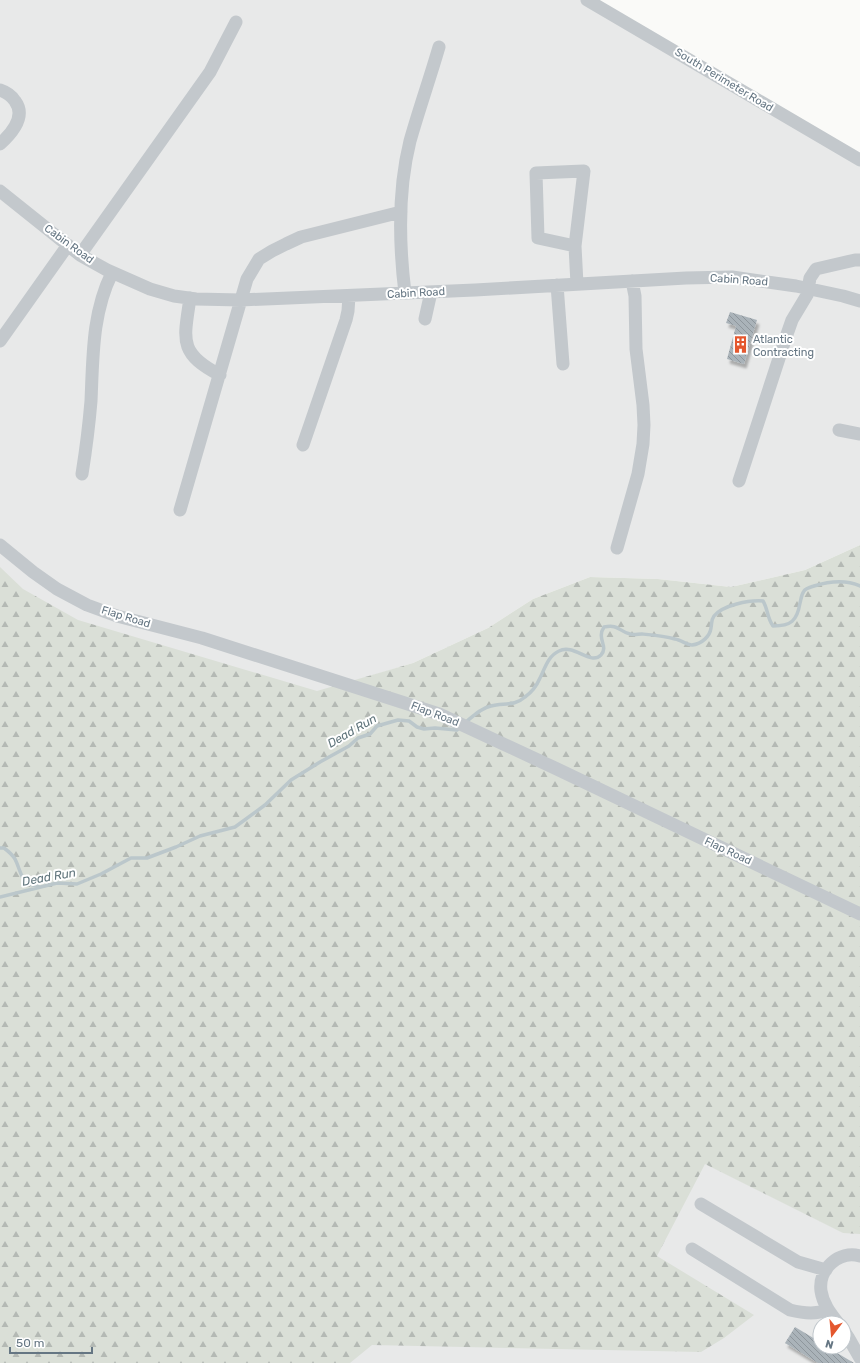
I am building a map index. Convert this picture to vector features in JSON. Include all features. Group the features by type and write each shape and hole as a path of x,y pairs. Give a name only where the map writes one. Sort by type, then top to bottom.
{"lane":[{"name":"South Perimeter Road","path":"588,0 860,160"},
{"path":"80,255 210,72 236,22"},
{"path":"405,293 401,241 401,212 404,178 410,142 439,47"},
{"path":"0,90 5,91 12,97 17,103 19,110 16,126 0,144"},
{"path":"575,246 538,238 536,173 584,171 575,246 577,284"},
{"name":"Cabin Road","path":"0,191 80,255 112,273 150,289 190,298 241,300 349,296 686,278 732,277 765,280 808,288 860,301"},
{"path":"180,510 247,279 259,259 272,250 301,237 401,212"},
{"path":"0,341 68,246"},
{"path":"739,481 784,340 792,320 807,295 810,278 816,269 849,261 860,260"},
{"path":"82,474 88,438 94,340 98,312 105,288 112,273"},
{"path":"617,548 638,474 643,444 643,405 636,348 635,296 632,281"},
{"path":"556,285 563,364"},
{"path":"425,318 430,292"},
{"path":"303,446 346,320 349,296"},
{"path":"190,298 185,334 187,346 206,368 220,375"},
{"path":"840,430 860,434"},
{"name":"Flap Road","path":"0,545 57,589 87,605 117,616 202,638 402,702 456,721 860,914"},
{"path":"701,1204 798,1262 826,1270"},
{"path":"692,1249 790,1310 799,1313 821,1313 827,1310"},
{"path":"831,1315 827,1310 820,1290 821,1281 826,1270 833,1261 841,1257 850,1255 860,1256"},
{"path":"852,1344 860,1358"}],"shaded area":[{"path":"0,0 587,0 860,160 860,545 805,570 731,587 658,579 590,577 533,599 488,628 413,663 357,680 860,907 860,1363 0,1363"}],"green space":[{"path":"860,545 860,1234 843,1233 705,1164 657,1256 754,1315 724,1338 701,1352 372,1345 350,1363 0,1363 0,567 23,589 78,620 317,691 413,663 488,628 533,599 590,577 658,579 731,587 805,570"}],"building":[{"name":"Atlantic Contracting","path":"730,312 757,320 744,364 727,359 736,326 726,323"},
{"path":"795,1327 812,1337 812,1355 840,1355 854,1363 818,1363 785,1343"}],"waterway":[{"name":"Dead Run","path":"466,722 484,708 517,702 525,697 536,686 549,659 559,651 565,649 592,658 597,658 601,655 604,649 601,635 604,627 613,626 626,633 632,634 667,637 692,645 705,639 709,634 714,616 718,612 730,606 744,602 763,601 773,626 779,626 789,623 795,618 799,609 802,594 807,588 837,582 849,582 860,586"},
{"name":"Dead Run","path":"0,897 57,883 77,884 101,874 131,858 147,858 200,836 235,827 265,805 291,780 349,746 358,738 370,734 377,726 398,720 409,721 417,727 424,729 435,728 457,730 461,726"},
{"path":"0,848 4,848 14,857 22,877 28,883 38,886"}],"place":[{"name":"Atlantic Contracting","path":"740,345"}]}
